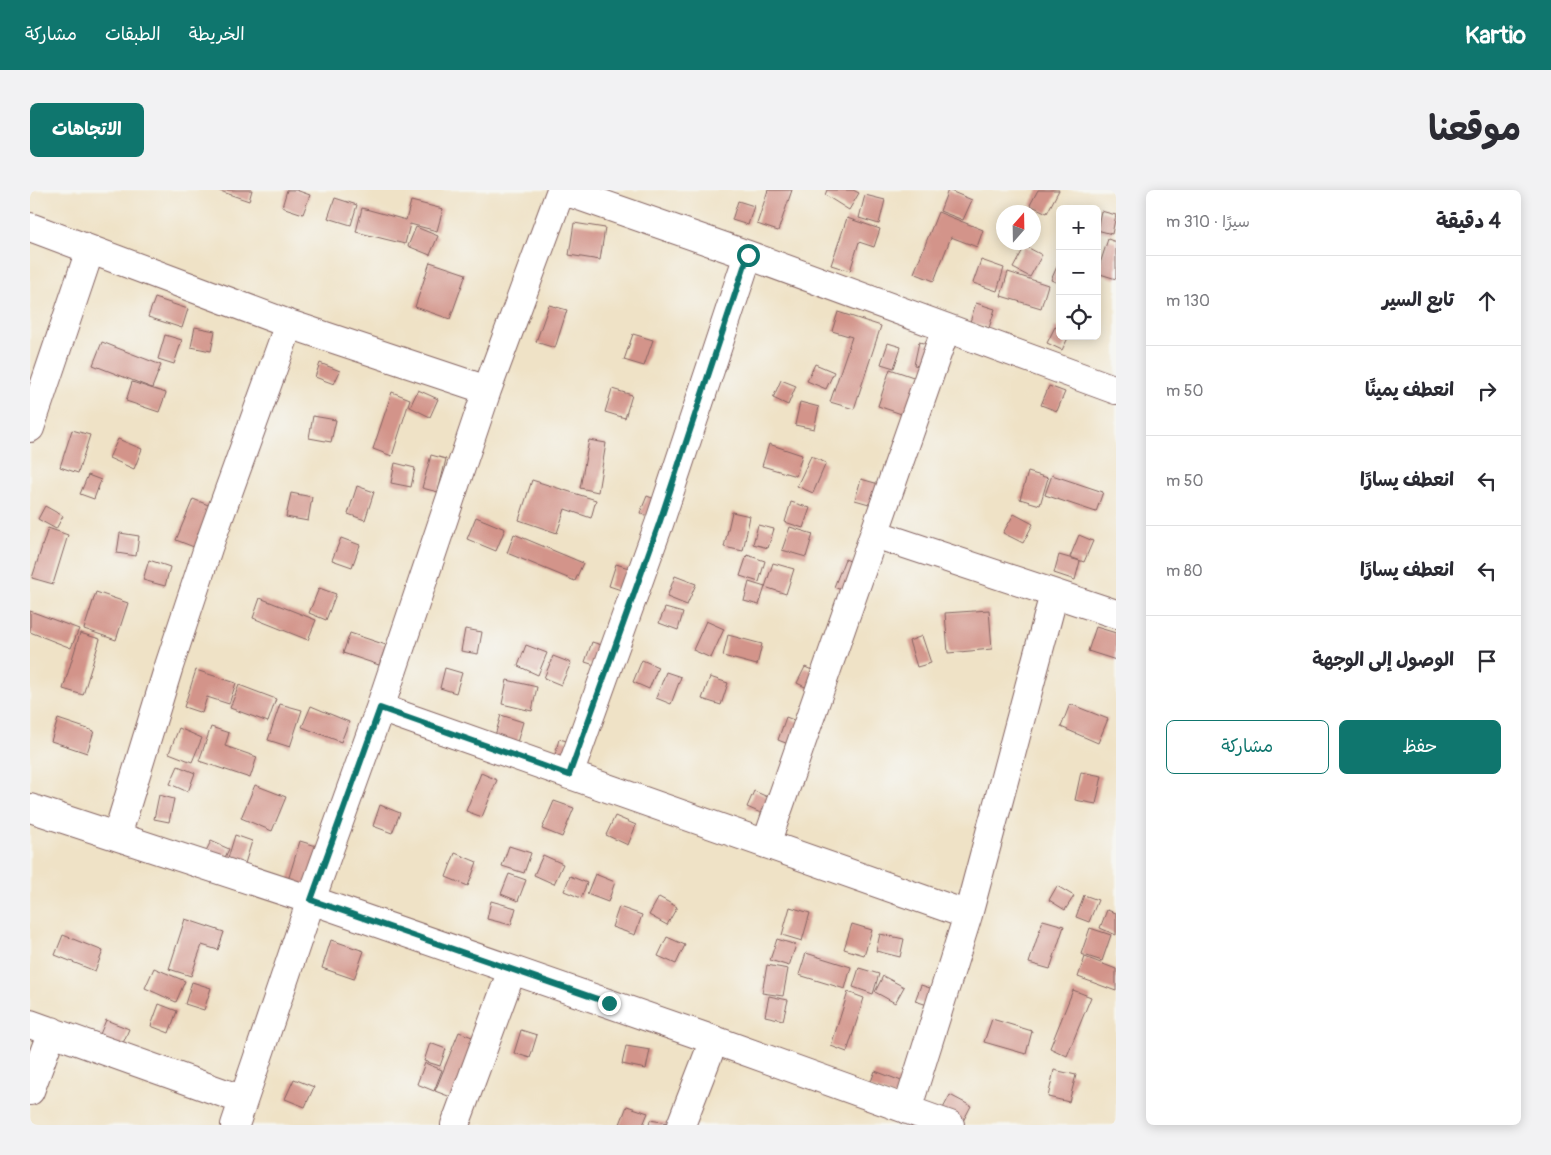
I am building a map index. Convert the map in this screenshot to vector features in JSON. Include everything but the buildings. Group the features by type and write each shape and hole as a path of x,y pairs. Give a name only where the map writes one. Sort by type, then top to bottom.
{"street":[{"path":"30,1091 41,1028 239,1112 311,900 380,708 487,390 562,190 748,255 1116,390"},
{"path":"30,227 289,324 487,390"},
{"path":"30,428 90,250"},
{"path":"569,775 659,524 748,255"},
{"path":"117,836 202,566 289,324"},
{"path":"766,844 946,328"},
{"path":"875,534 1116,614"},
{"path":"907,1110 968,914 1054,594"},
{"path":"380,708 968,914"},
{"path":"30,808 311,900 714,1040 950,1125"},
{"path":"455,1125 512,970"},
{"path":"681,1125 714,1040"}],"route":[{"path":"609,1003 311,900 380,708 569,775 659,524 748,255"}]}
